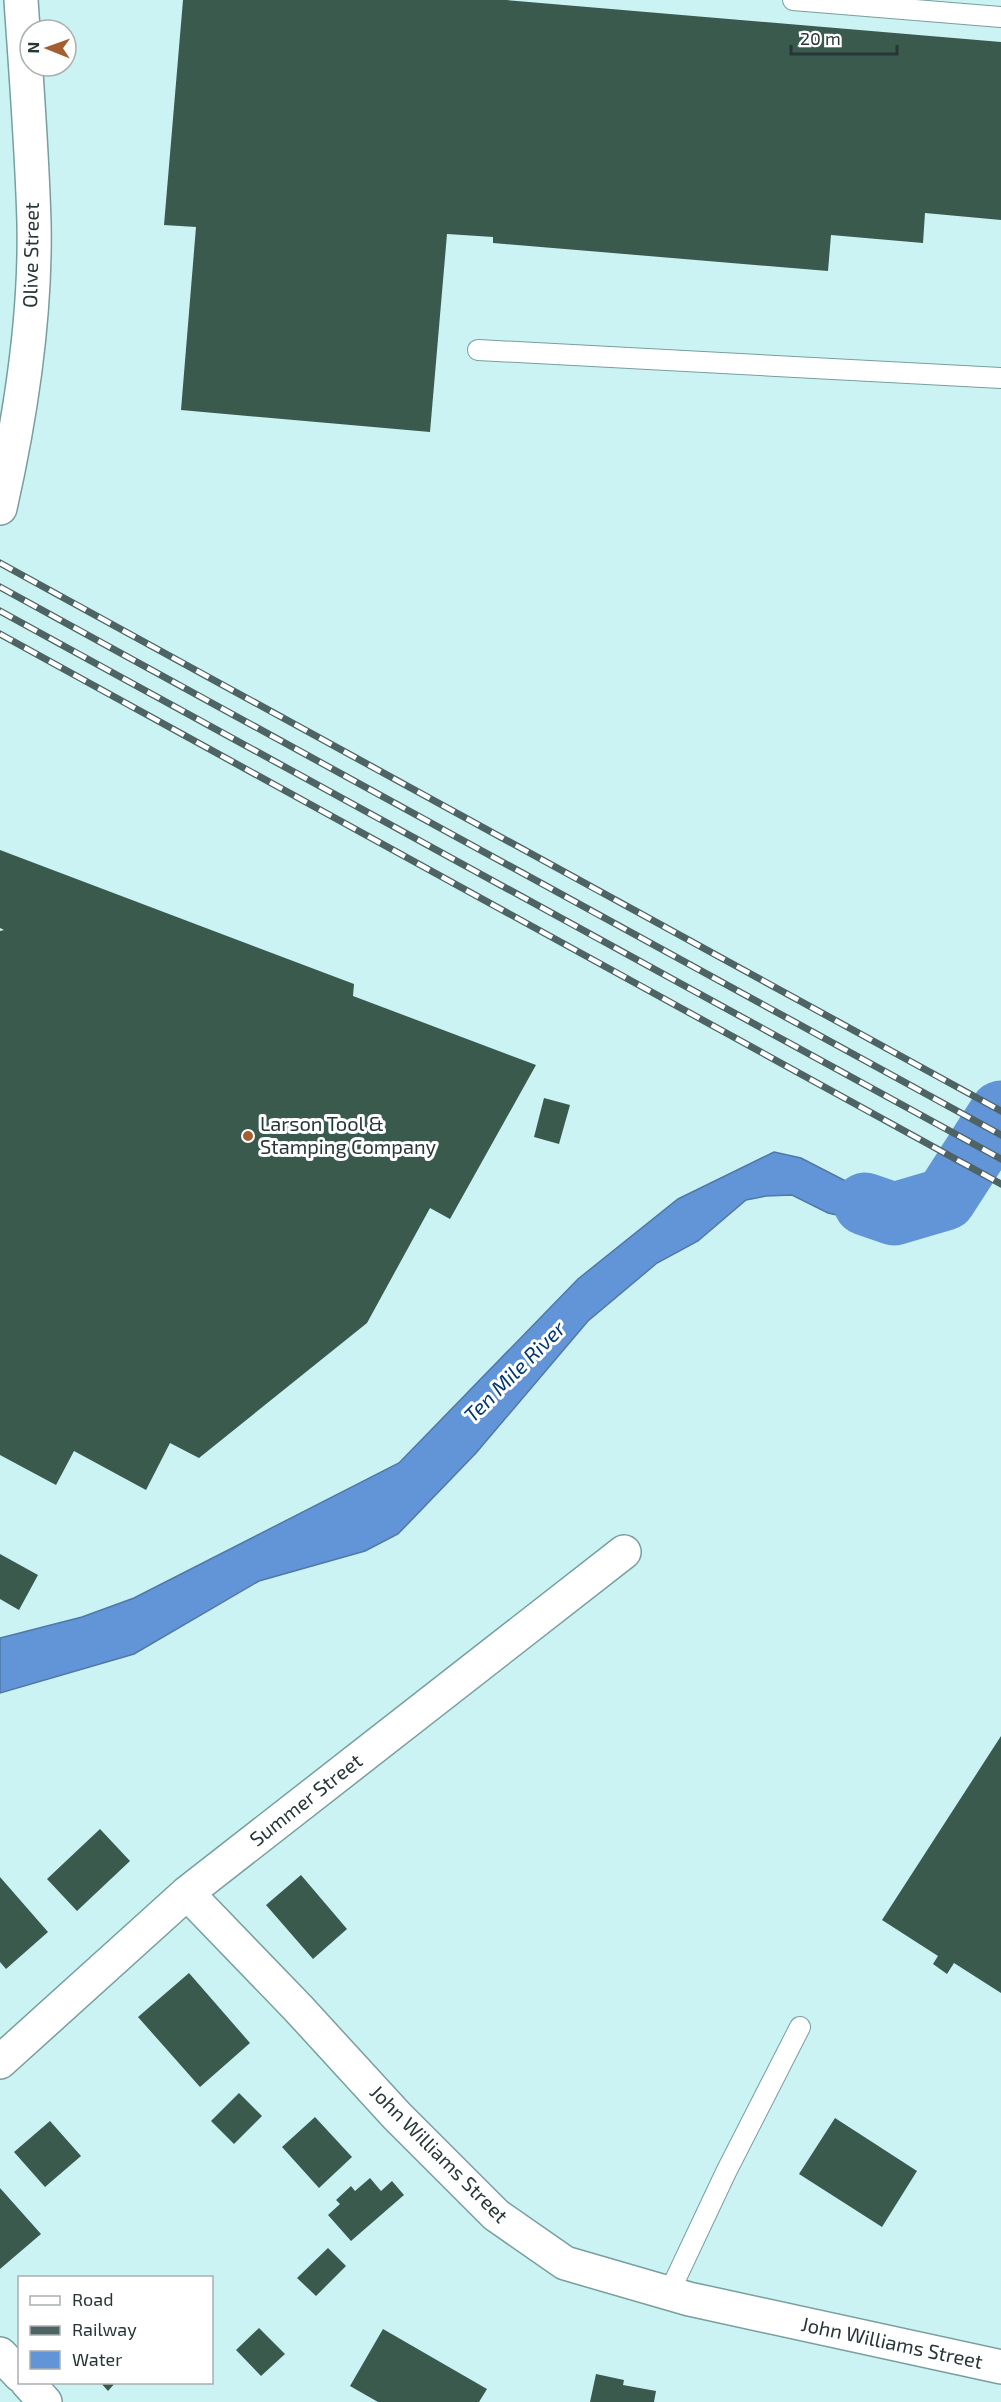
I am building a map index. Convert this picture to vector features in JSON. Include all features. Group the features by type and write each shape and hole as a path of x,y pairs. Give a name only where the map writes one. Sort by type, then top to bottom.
{"street":[{"name":"Olive Street","path":"0,508 15,440 32,302 34,224 21,0"},
{"name":"Summer Street","path":"0,2062 187,1893 624,1552"},
{"name":"John Williams Street","path":"187,1893 298,2008 397,2116 496,2215 565,2263 669,2293 1001,2367"},
{"path":"0,2354 18,2373"},
{"path":"29,2384 45,2402"}],"lane":[{"path":"794,0 1001,17"},
{"path":"478,350 1001,378"},
{"path":"669,2293 726,2172 800,2027"}],"water":[{"path":"774,1152 801,1158 894,1206 914,1204 919,1180 959,1202 940,1221 907,1236 887,1235 859,1220 828,1213 792,1195 766,1196 746,1200 698,1241 657,1263 588,1321 476,1453 398,1534 365,1551 259,1581 134,1654 0,1693 0,1638 82,1617 134,1598 399,1463 578,1279 678,1199"}],"building":[{"path":"183,0 506,0 1001,42 1001,220 925,213 923,243 831,235 828,271 493,243 493,237 447,234 430,432 181,410 196,227 164,225"},
{"name":"Larson Tool & Stamping Company","path":"0,850 354,984 353,996 536,1065 450,1219 430,1208 367,1323 199,1458 170,1443 146,1490 74,1451 56,1485 0,1455 0,931 4,930 0,928"},
{"path":"544,1098 570,1105 559,1144 534,1137"},
{"path":"0,1554 38,1575 19,1610 0,1599"},
{"path":"1001,1736 1001,1993 954,1963 947,1974 933,1964 938,1956 882,1920"},
{"path":"100,1829 130,1861 77,1911 47,1879"},
{"path":"301,1875 347,1929 313,1959 266,1905"},
{"path":"0,1877 48,1932 6,1969 0,1962"},
{"path":"189,1973 250,2043 200,2087 138,2017"},
{"path":"239,2093 262,2116 234,2144 211,2121"},
{"path":"315,2117 352,2157 319,2188 282,2147"},
{"path":"835,2118 917,2171 882,2227 799,2174"},
{"path":"50,2121 81,2156 45,2187 14,2152"},
{"path":"370,2178 381,2191 392,2181 404,2195 351,2241 328,2215 340,2204 336,2200 351,2186 355,2191"},
{"path":"0,2188 41,2234 0,2269"},
{"path":"328,2248 346,2266 316,2296 297,2278"},
{"path":"259,2328 285,2354 261,2376 236,2350"},
{"path":"383,2329 487,2389 479,2402 378,2402 350,2386"},
{"path":"596,2374 624,2380 623,2385 656,2391 654,2402 590,2402"},
{"path":"102,2384 114,2384 108,2391"}],"waterway":[{"name":"Ten Mile River","path":"865,1204 894,1214 945,1199 1001,1112"}],"railway":[{"path":"0,563 1001,1111"},
{"path":"0,587 1001,1135"},
{"path":"0,611 1001,1159"},
{"path":"0,634 1001,1184"}],"place":[{"name":"Larson Tool & Stamping Company","path":"248,1136"}]}
